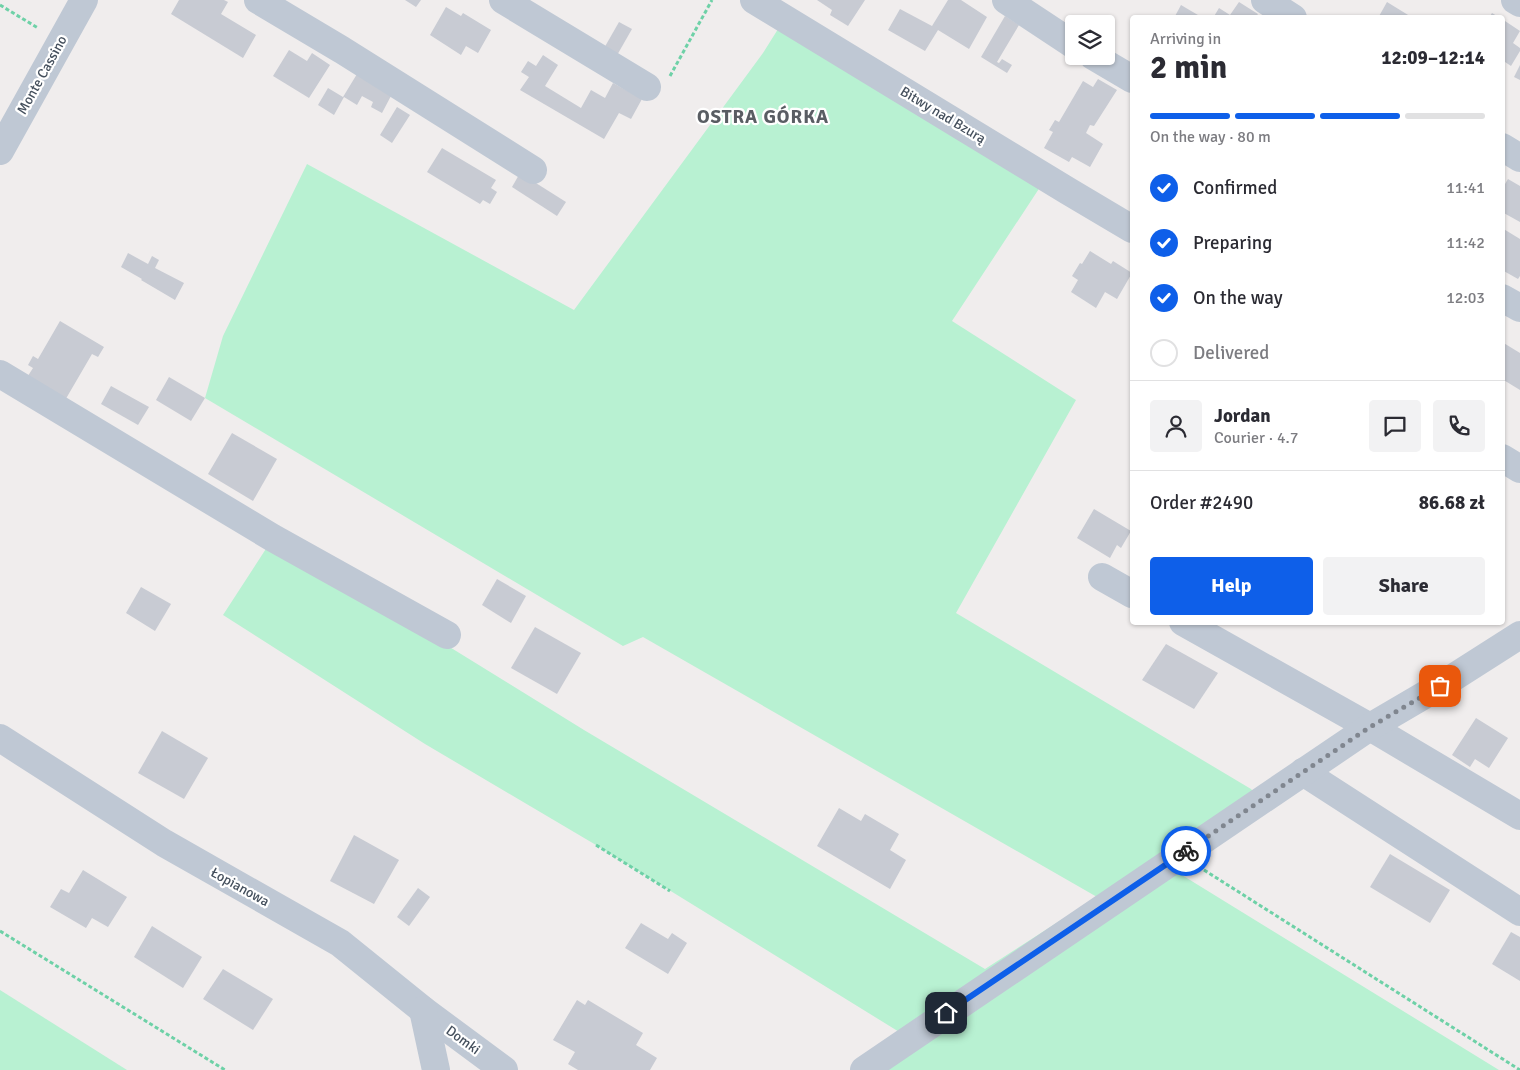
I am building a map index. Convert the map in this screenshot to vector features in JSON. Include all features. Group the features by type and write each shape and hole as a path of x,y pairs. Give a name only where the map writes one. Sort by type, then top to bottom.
{"street":[{"name":"Monte Cassino","path":"0,151 84,0"},
{"path":"258,0 342,50 533,170"},
{"path":"503,0 647,88"},
{"name":"Bitwy nad Bzurą","path":"754,0 1130,228"},
{"path":"1006,0 1065,39"},
{"path":"1265,0 1288,15"},
{"path":"1515,0 1520,3"},
{"path":"1108,65 1130,78"},
{"path":"1505,149 1520,158"},
{"path":"1505,300 1520,308"},
{"path":"0,374 264,533 447,635"},
{"path":"1505,460 1520,469"},
{"path":"1102,577 1130,593"},
{"path":"1188,625 1370,727 1520,816"},
{"path":"864,1070 1370,727 1440,686 1520,635"},
{"name":"Łopianowa","path":"0,738 164,843 340,943 423,1010"},
{"path":"1303,772 1520,912"},
{"path":"423,1010 436,1070"},
{"name":"Domki","path":"423,1010 504,1070"}],"path":[{"path":"647,88 653,90 661,87 667,80 712,0"},
{"path":"0,5 60,42"},
{"path":"596,845 670,891"},
{"path":"1180,855 1520,1070"},
{"path":"0,931 224,1070"}],"green space":[{"path":"785,18 1046,178 952,321 1076,400 956,613 1251,789 1261,800 1177,872 1499,1070 864,1070 909,1038 596,845 425,744 223,615 273,538 584,730 985,969 1097,897 643,637 623,646 205,398 223,336 307,164 574,310 763,53"},
{"path":"0,990 127,1070 0,1070"}],"building":[{"path":"179,0 224,0 228,2 221,14 256,35 243,58 171,14"},
{"path":"405,0 421,0 416,7"},
{"path":"817,0 865,0 848,26 830,15 832,10"},
{"path":"948,0 961,0 987,17 969,49 938,30 925,51 888,30 900,9 932,26"},
{"path":"1239,2 1258,14 1257,15 1230,15"},
{"path":"1387,2 1408,15 1380,15"},
{"path":"1181,5 1198,15 1176,15"},
{"path":"446,7 461,16 463,13 491,30 478,53 466,46 461,55 430,35"},
{"path":"1219,8 1230,15 1215,15"},
{"path":"1005,16 1019,25 997,62 999,63 1002,59 1012,65 1007,73 981,57"},
{"path":"1505,21 1520,31 1513,43 1520,48 1520,51 1511,66 1505,62"},
{"path":"619,22 632,29 616,57 603,50"},
{"path":"289,50 307,61 312,53 330,65 309,98 273,76"},
{"path":"543,55 558,65 545,86 581,108 591,90 605,98 613,83 642,99 631,119 619,113 604,139 520,90 529,77 521,72 528,61 536,66"},
{"path":"1520,65 1520,80 1514,77"},
{"path":"357,74 392,94 382,113 371,107 373,102 362,96 357,105 344,97 334,115 318,105 328,88 343,97"},
{"path":"1098,79 1117,90 1094,126 1090,125 1086,133 1103,144 1090,167 1072,157 1069,162 1044,148 1053,132 1049,130 1055,120 1059,122 1083,81 1093,87"},
{"path":"397,107 410,115 392,143 380,135"},
{"path":"442,148 496,180 491,188 497,192 490,204 483,200 480,204 427,172"},
{"path":"520,173 566,202 557,216 512,187"},
{"path":"1508,179 1520,186 1520,222 1505,214 1505,184"},
{"path":"1505,230 1520,239 1520,276 1518,279 1505,272"},
{"path":"1090,251 1111,264 1113,261 1130,272 1130,276 1117,299 1105,292 1096,308 1071,292 1078,280 1072,276 1080,263 1082,264"},
{"path":"128,253 148,264 152,256 159,260 155,268 184,283 175,300 121,267"},
{"path":"60,321 104,347 98,357 92,354 64,402 26,379 33,368 28,365 33,356 38,359"},
{"path":"1505,344 1520,353 1520,390 1505,381"},
{"path":"169,377 205,398 191,421 156,400"},
{"path":"111,386 149,407 138,425 101,404"},
{"path":"232,433 277,459 253,501 208,474"},
{"path":"1094,509 1130,530 1121,548 1117,545 1110,558 1077,538"},
{"path":"497,579 526,596 511,623 482,605"},
{"path":"141,587 171,604 155,631 126,613"},
{"path":"535,627 581,653 557,694 511,668"},
{"path":"1166,644 1218,673 1194,709 1142,680"},
{"path":"1476,718 1508,738 1489,768 1475,759 1470,767 1452,755"},
{"path":"162,731 208,758 184,799 138,773"},
{"path":"839,808 861,821 865,814 899,834 890,850 906,860 890,889 817,846"},
{"path":"354,835 399,860 374,904 330,881"},
{"path":"1390,854 1450,890 1430,923 1370,887"},
{"path":"83,870 127,897 108,927 92,918 86,928 50,907 61,889 69,893"},
{"path":"418,888 430,897 409,926 397,917"},
{"path":"641,923 668,939 672,933 687,943 668,974 625,948"},
{"path":"152,926 202,957 183,988 134,957"},
{"path":"1511,932 1520,937 1520,981 1492,964"},
{"path":"223,969 273,999 253,1030 203,999"},
{"path":"577,1000 585,1005 588,1000 643,1033 636,1045 657,1058 650,1070 578,1070 568,1064 575,1052 553,1040"}],"way so far":[{"path":"1186,851 1370,727 1440,686"}],"district":[{"name":"OSTRA GÓRKA","path":"763,117"}],"route":[{"path":"946,1013 1186,851"}]}
